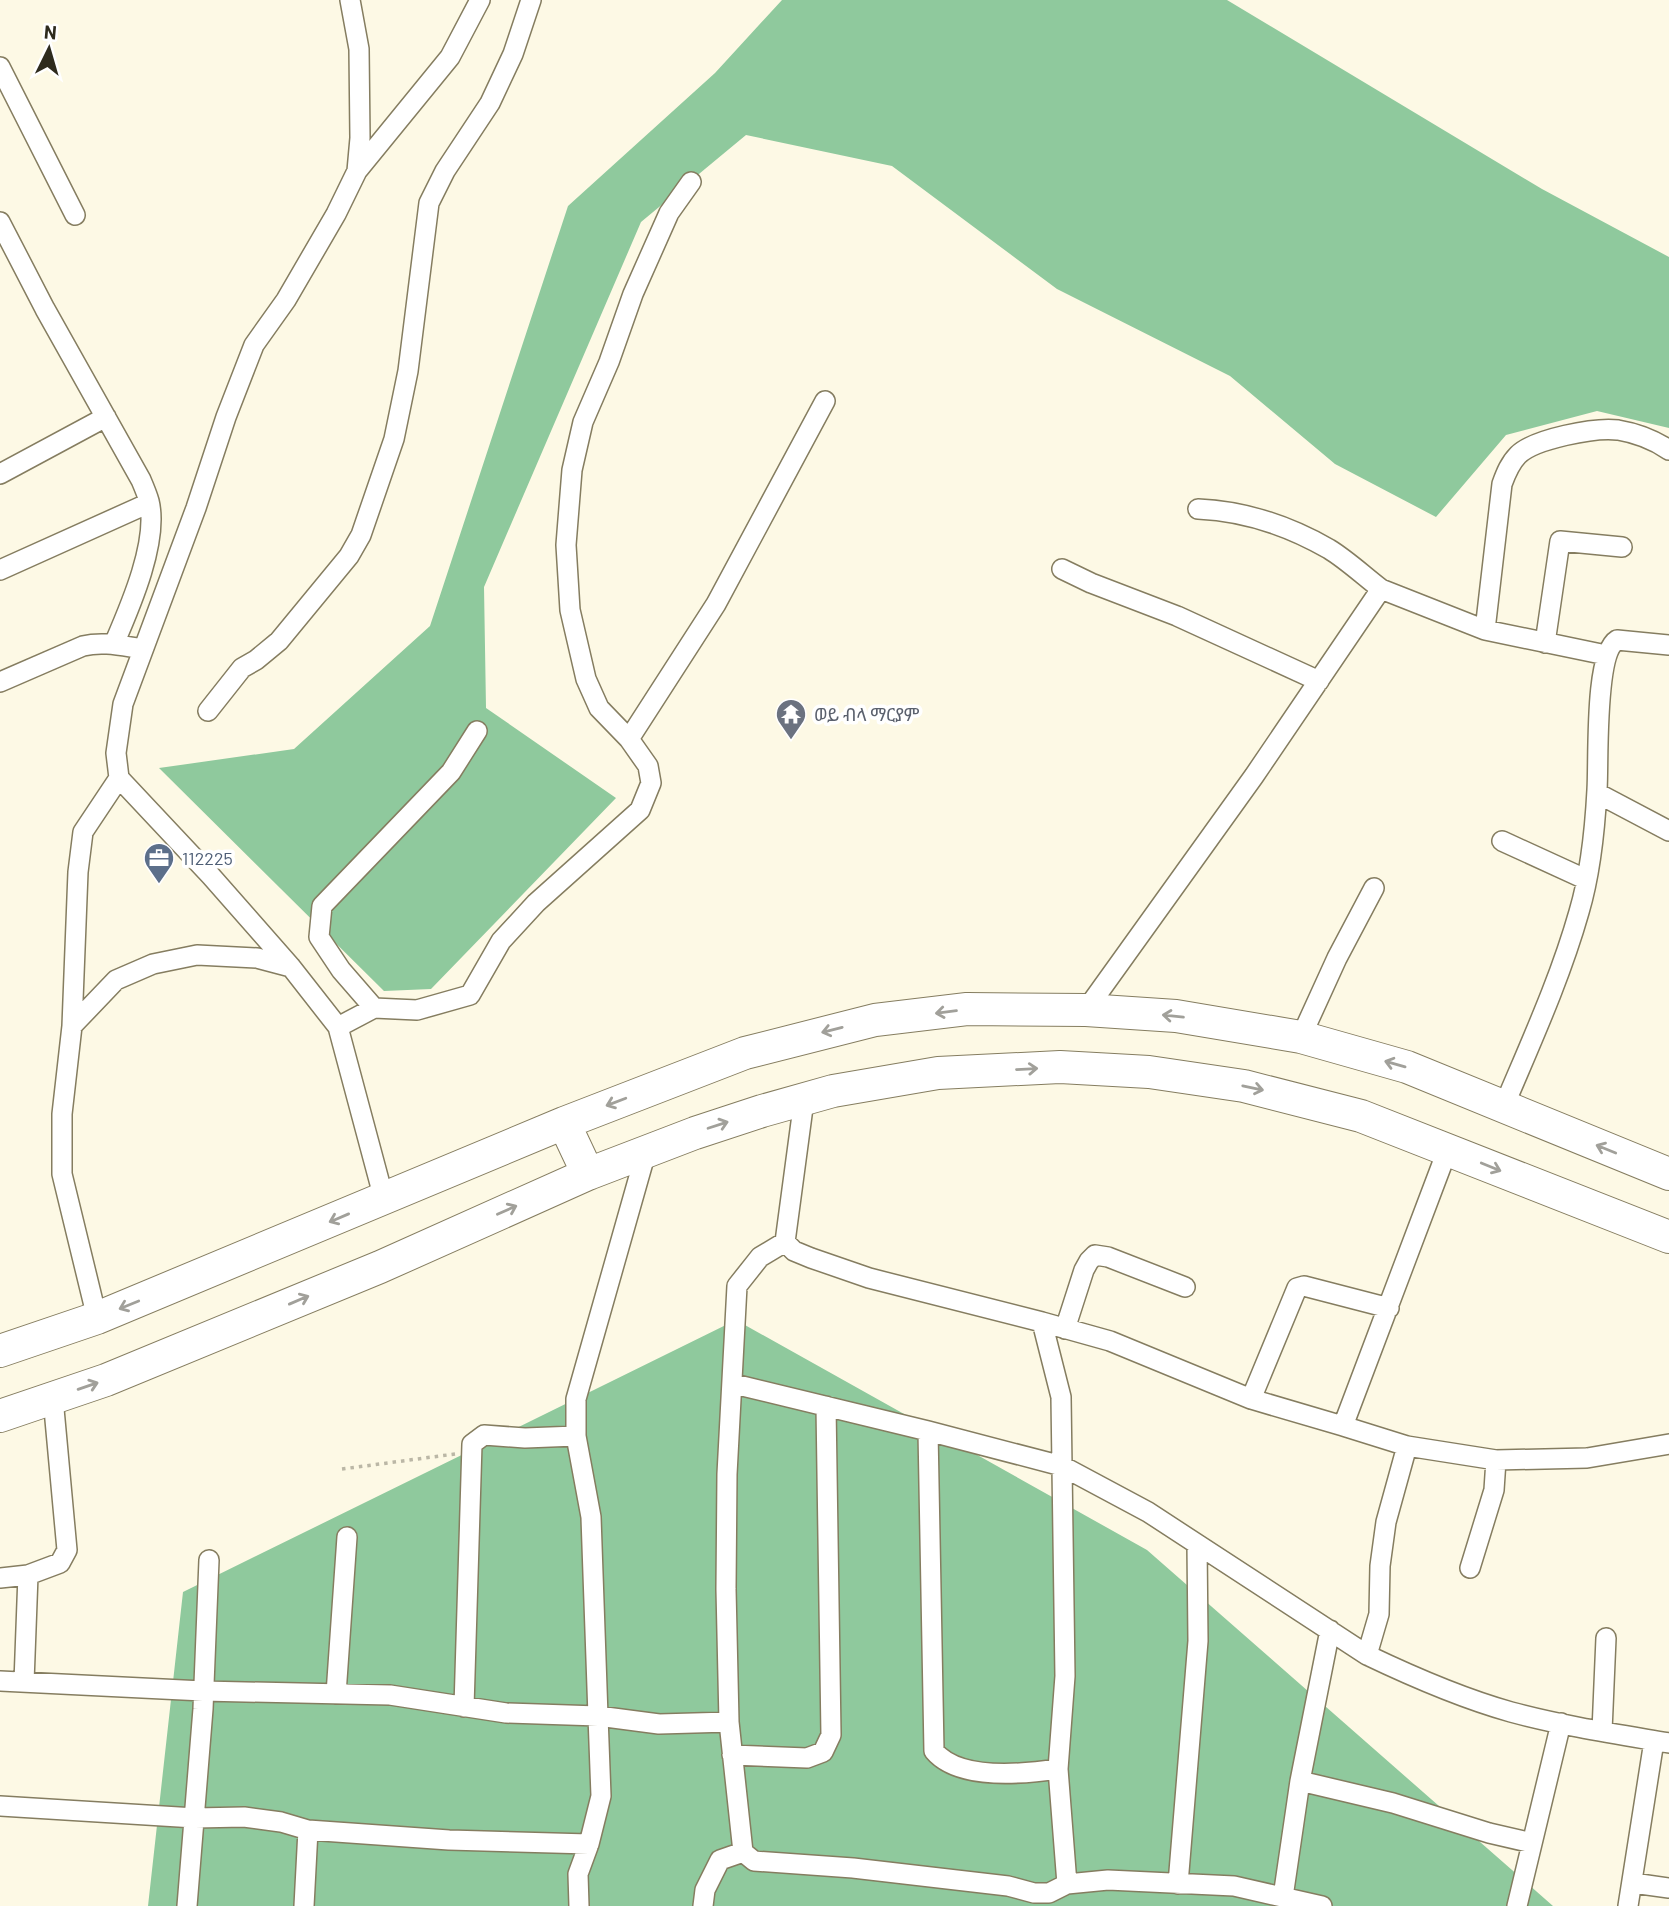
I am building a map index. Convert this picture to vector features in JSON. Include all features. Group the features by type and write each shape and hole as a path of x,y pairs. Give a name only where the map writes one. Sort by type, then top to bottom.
{"main road":[{"path":"0,1351 97,1318 564,1123 745,1053 875,1020 967,1009 1086,1010 1176,1016 1301,1037 1408,1068 1669,1174"},
{"path":"0,1416 106,1380 355,1277 588,1174 646,1152 740,1118 833,1091 938,1073 1060,1067 1150,1072 1244,1086 1361,1116 1669,1237"},
{"path":"564,1123 588,1174"}],"street":[{"path":"351,0 359,49 360,138 357,171"},
{"path":"384,1199 338,1027 291,967 211,876 119,778 117,735 124,704 143,649 254,345 286,300 336,214 357,171 450,57 480,0"},
{"path":"208,712 242,668 279,641 349,556 362,535 394,439 408,371 429,203 445,171 490,103 513,54 531,0"},
{"path":"0,67 75,215"},
{"path":"338,1027 374,1008 417,1010 470,995 501,941 536,903 640,810 651,783 648,766 629,738 599,708 586,679 570,611 566,545 572,470 583,422 609,362 633,294 669,213 691,182"},
{"path":"0,222 45,309 141,480 149,503 150,530 137,589 114,644"},
{"path":"629,738 716,604 825,401"},
{"path":"0,474 106,417"},
{"path":"1485,630 1502,484 1509,465 1520,453 1556,437 1617,430 1654,440 1669,450"},
{"path":"0,570 149,503"},
{"path":"1198,509 1228,510 1286,527 1330,550 1381,589 1485,630 1606,655"},
{"path":"1545,643 1560,541 1622,547"},
{"path":"1062,569 1177,616 1319,681"},
{"path":"1086,1010 1254,776 1381,589"},
{"path":"1504,1106 1552,993 1580,909 1597,793 1601,676 1606,655 1611,643 1617,640 1669,645"},
{"path":"0,682 95,643 143,649"},
{"path":"374,1008 341,970 319,937 322,906 451,772 477,731"},
{"path":"97,1318 62,1174 62,1114 72,1026 78,872 83,832 119,778"},
{"path":"1597,793 1669,831"},
{"path":"1502,841 1585,879"},
{"path":"1301,1037 1337,958 1374,888"},
{"path":"72,1026 116,979 153,964 197,955 257,958 291,967"},
{"path":"785,1242 804,1100"},
{"path":"1343,1426 1447,1151"},
{"path":"579,1906 578,1874 601,1796 591,1517 576,1436 576,1399 646,1152"},
{"path":"785,1242 794,1251 869,1278 1110,1341 1251,1399 1407,1446 1496,1460 1587,1458 1669,1444"},
{"path":"785,1242 760,1257 737,1286 726,1531 729,1722 743,1852 754,1861 853,1868 996,1884 1034,1893 1049,1893 1067,1884 1108,1880 1234,1886 1322,1906"},
{"path":"1065,1329 1084,1270 1096,1255 1108,1257 1185,1287"},
{"path":"1251,1399 1297,1288 1304,1286 1389,1308"},
{"path":"1042,1322 1061,1397 1065,1676 1058,1769 1067,1884"},
{"path":"734,1384 1062,1466 1148,1512 1367,1655 1418,1679 1509,1711 1661,1742 1628,1906"},
{"path":"0,1578 27,1575 60,1563 67,1550 53,1398"},
{"path":"732,1755 807,1758 823,1752 831,1735 826,1406"},
{"path":"928,1431 934,1751 941,1759 971,1770 1023,1774 1058,1769"},
{"path":"464,1707 472,1444 484,1436 576,1436"},
{"path":"1367,1655 1378,1614 1380,1566 1386,1522 1407,1446"},
{"path":"1470,1568 1494,1490 1496,1460"},
{"path":"336,1694 347,1537"},
{"path":"1178,1884 1198,1642 1198,1544"},
{"path":"187,1906 195,1818 209,1560"},
{"path":"24,1682 27,1575"},
{"path":"1283,1897 1300,1781 1330,1630"},
{"path":"1602,1731 1606,1638"},
{"path":"0,1681 203,1691 390,1695 506,1713 598,1716 659,1724 729,1722"},
{"path":"1517,1906 1561,1723"},
{"path":"1300,1781 1393,1803 1489,1833 1532,1843"},
{"path":"0,1807 195,1818 244,1816 308,1830 449,1840 589,1844"},
{"path":"304,1906 308,1830"},
{"path":"703,1906 705,1890 720,1860 743,1852"},
{"path":"1633,1882 1669,1888"}],"path":[{"path":"342,1468 454,1454 470,1455"}],"green space":[{"path":"782,0 1227,0 1542,189 1669,257 1669,428 1597,411 1506,435 1436,517 1335,464 1230,376 1057,289 892,166 746,135 641,222 484,587 486,708 616,798 431,989 384,991 159,768 294,749 430,626 568,206 715,73"},
{"path":"736,1320 1147,1550 1553,1906 148,1906 183,1592"}],"place":[{"name":"ወይ ብላ ማርያም","path":"791,741"},
{"name":"112225","path":"159,885"}]}
